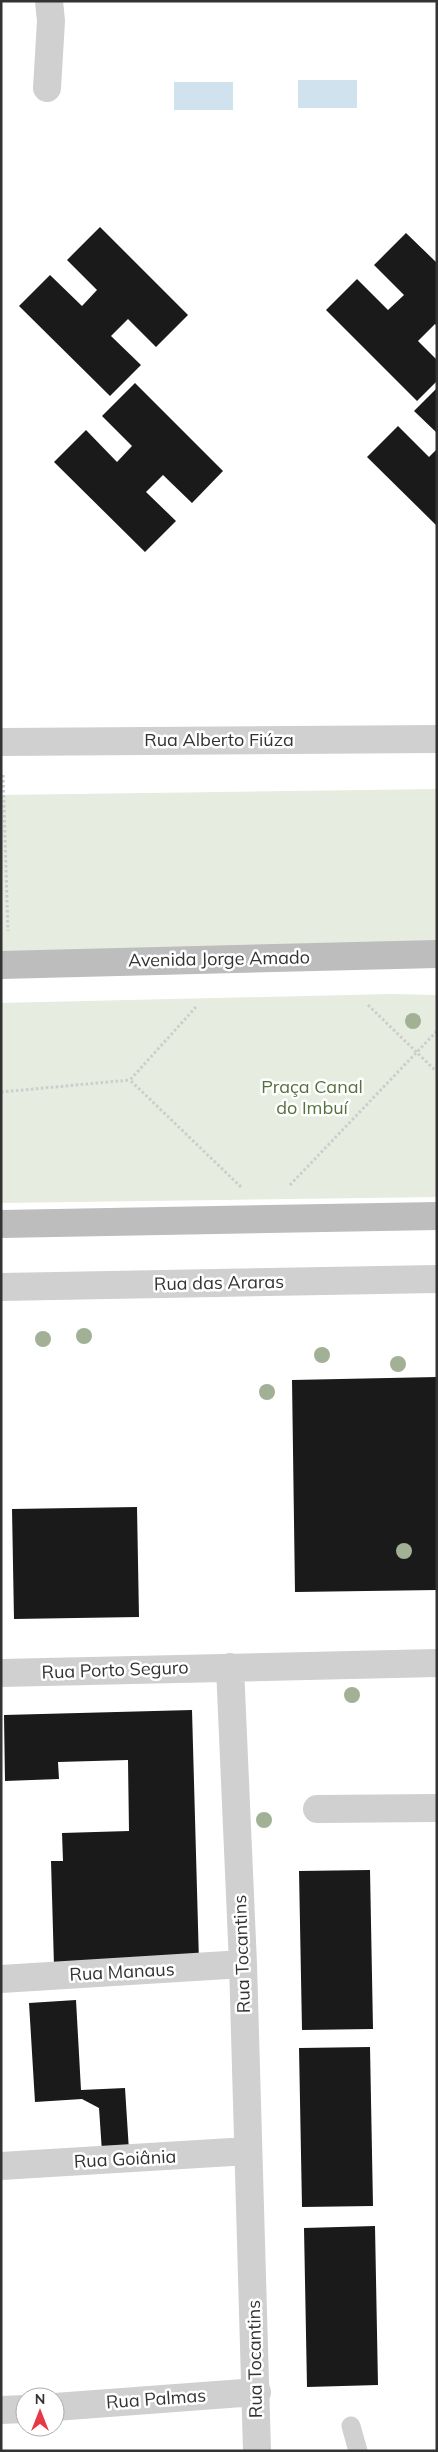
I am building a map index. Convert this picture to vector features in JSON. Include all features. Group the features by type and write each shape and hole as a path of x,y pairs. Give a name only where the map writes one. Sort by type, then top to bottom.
{"main road":[{"name":"Avenida Jorge Amado","path":"5,964 437,954"},
{"path":"1,1224 437,1216"}],"street":[{"path":"48,88 51,22 49,1"},
{"name":"Rua Alberto Fiúza","path":"2,742 437,739"},
{"name":"Rua das Araras","path":"1,1287 437,1279"},
{"path":"230,1667 437,1663"},
{"name":"Rua Porto Seguro","path":"1,1673 230,1667"},
{"name":"Rua Tocantins","path":"230,1667 243,1964 256,2392 256,2450"},
{"path":"317,1809 437,1808"},
{"name":"Rua Manaus","path":"1,1979 243,1964"},
{"name":"Rua Goiânia","path":"1,2166 248,2151"},
{"name":"Rua Palmas","path":"65,2406 256,2392"},
{"path":"1,2410 15,2409"}],"lane":[{"path":"351,2426 358,2451"}],"path":[{"path":"2,742 5,964"},
{"path":"368,1006 437,1072"},
{"path":"1,1092 130,1080 196,1007"},
{"path":"285,1191 437,1031"},
{"path":"130,1080 246,1192"}],"green space":[{"path":"437,789 437,947 1,964 1,795"},
{"name":"Praça Canal do Imbuí","path":"391,994 437,995 437,1197 1,1203 1,1003"}],"water":[{"path":"298,80 357,80 357,108 298,108"},
{"path":"174,82 233,82 233,110 174,110"}],"building":[{"path":"100,227 188,315 156,347 128,319 111,336 141,365 110,396 19,306 50,275 82,306 97,290 67,260"},
{"path":"406,233 437,263 437,326 435,324 418,341 437,360 437,381 417,401 326,310 357,279 388,310 404,295 374,265"},
{"path":"135,383 223,471 192,503 163,475 146,492 176,521 145,552 54,462 86,430 117,462 132,446 102,416"},
{"path":"437,388 437,433 414,411"},
{"path":"398,426 429,457 437,449 437,526 367,457"},
{"path":"437,1377 437,1590 295,1592 292,1380"},
{"path":"137,1507 139,1617 14,1619 12,1509"},
{"path":"192,1710 199,1962 54,1966 51,1861 63,1861 62,1833 129,1831 128,1760 58,1762 59,1779 5,1781 4,1715"},
{"path":"370,1870 373,2029 302,2030 299,1871"},
{"path":"76,2000 81,2090 125,2088 129,2151 102,2152 99,2108 82,2099 35,2102 29,2003"},
{"path":"370,2047 373,2206 302,2207 299,2048"},
{"path":"375,2226 378,2385 307,2387 304,2228"}]}
